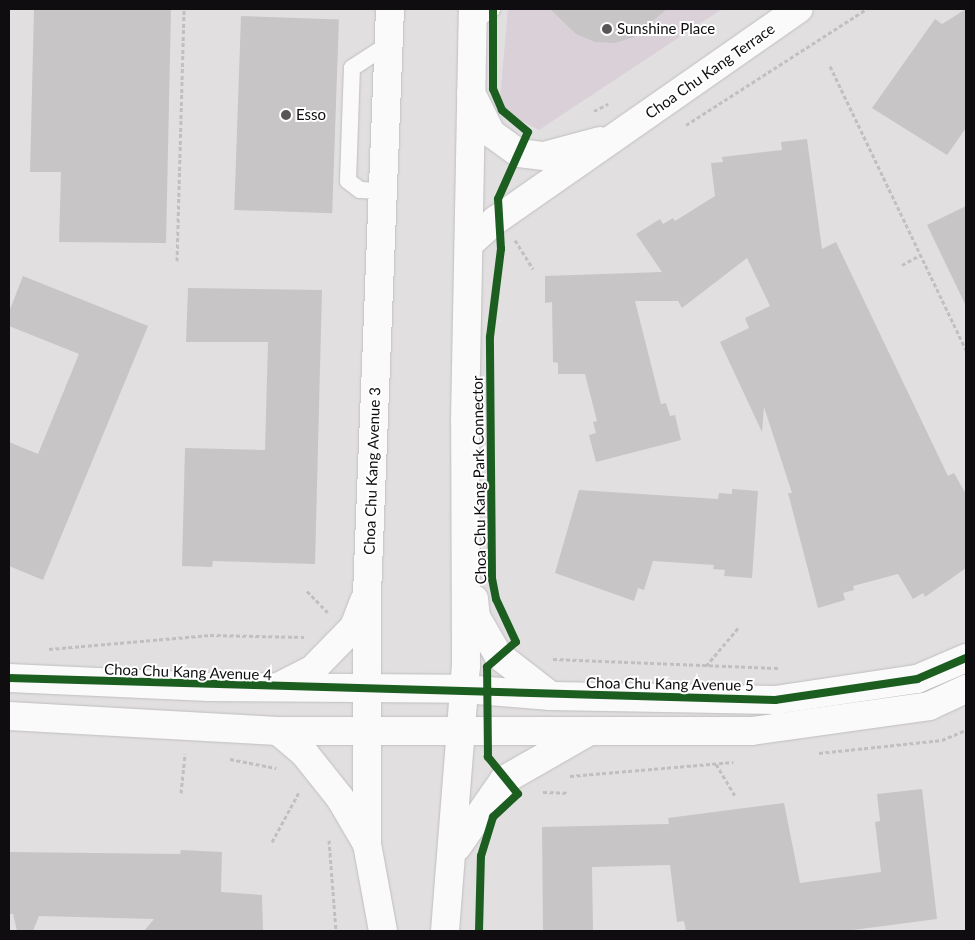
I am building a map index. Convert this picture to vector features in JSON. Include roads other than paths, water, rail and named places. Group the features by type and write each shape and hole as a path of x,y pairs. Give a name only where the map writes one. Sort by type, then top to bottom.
{"street":[{"name":"Choa Chu Kang Avenue 3","path":"383,931 368,844 367,594 381,191 390,9"},
{"name":"Choa Chu Kang Terrace","path":"469,244 800,9"},
{"path":"445,931 454,852 464,689 468,556 465,420 471,93 479,13"},
{"name":"Choa Chu Kang Terrace","path":"471,93 491,133 520,153 544,156 620,135"},
{"path":"468,556 476,617 494,648 513,671 551,696"},
{"path":"274,688 313,669 354,627 367,594"},
{"name":"Choa Chu Kang Avenue 5","path":"368,690 464,689 551,696 775,700 917,679 966,658"},
{"name":"Choa Chu Kang Avenue 4","path":"9,678 368,690"},
{"path":"9,716 278,731 752,732 929,706 966,689"},
{"path":"711,699 712,732"},
{"path":"278,731 305,754 340,798 368,844"},
{"path":"454,852 504,780 588,732"}],"lane":[{"path":"381,191 360,190 348,181 352,68 389,44"}],"place":[{"name":"Sunshine Place","path":"607,29"},
{"name":"Esso","path":"286,115"}]}
